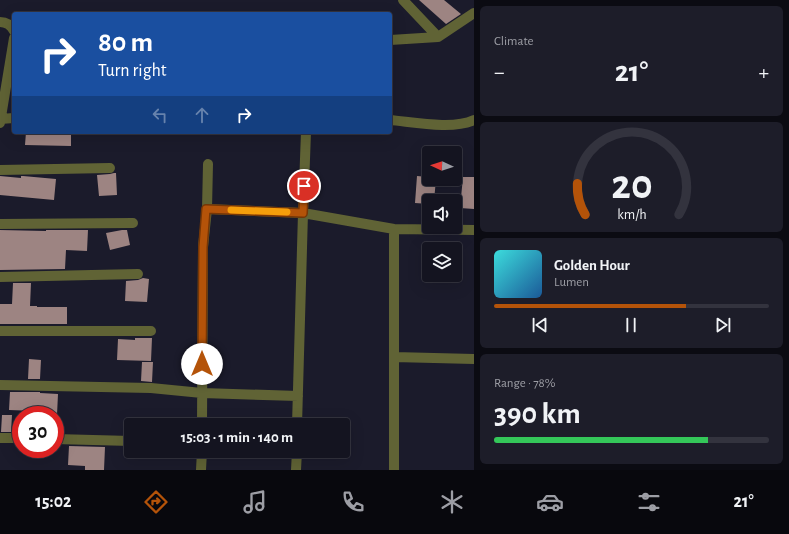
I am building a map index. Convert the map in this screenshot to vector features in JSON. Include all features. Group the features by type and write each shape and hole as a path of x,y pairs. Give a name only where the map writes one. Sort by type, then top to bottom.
{"street":[{"path":"403,0 438,37"},
{"path":"392,40 438,37 474,13"},
{"path":"0,22 5,22 12,27"},
{"path":"0,123 5,67 12,44"},
{"path":"0,119 12,118"},
{"path":"392,120 456,125 474,120"},
{"path":"297,418 306,134"},
{"path":"202,418 203,247 208,164"},
{"path":"0,170 110,168"},
{"path":"206,209 303,213 394,229 474,230"},
{"path":"0,224 132,222"},
{"path":"394,229 394,470"},
{"path":"0,277 138,274"},
{"path":"0,331 151,331"},
{"path":"394,357 474,359"},
{"path":"0,385 151,388 202,393 298,396"},
{"path":"0,438 12,438"},
{"path":"64,439 124,441"},
{"path":"201,470 202,458"},
{"path":"296,470 297,458"}],"building":[{"path":"419,0 444,0 461,14 446,24"},
{"path":"26,134 71,134 71,146 25,145"},
{"path":"116,173 117,195 99,196 97,175"},
{"path":"0,176 21,178 21,176 23,176 56,179 54,200 0,195"},
{"path":"417,176 422,176 422,186 435,186 435,194 422,194 422,204 415,203"},
{"path":"463,177 474,177 474,209 462,208"},
{"path":"0,230 88,230 87,251 66,250 65,269 0,270"},
{"path":"127,230 130,245 110,250 106,233"},
{"path":"143,278 149,279 147,302 125,301 126,281"},
{"path":"13,283 31,283 30,306 67,307 67,324 0,324 0,304 12,304"},
{"path":"135,338 152,338 151,361 117,360 118,339 135,340"},
{"path":"29,359 41,360 40,379 28,379"},
{"path":"142,362 153,362 152,382 141,381"},
{"path":"10,392 40,392 58,394 57,406 12,406 12,410 9,410"},
{"path":"2,415 12,415 11,432 1,432"},
{"path":"69,446 105,447 104,470 85,470 85,466 68,465"}],"slow traffic":[{"path":"231,210 287,212"}],"route":[{"path":"202,364 203,247 206,209 303,213 304,186"}]}
